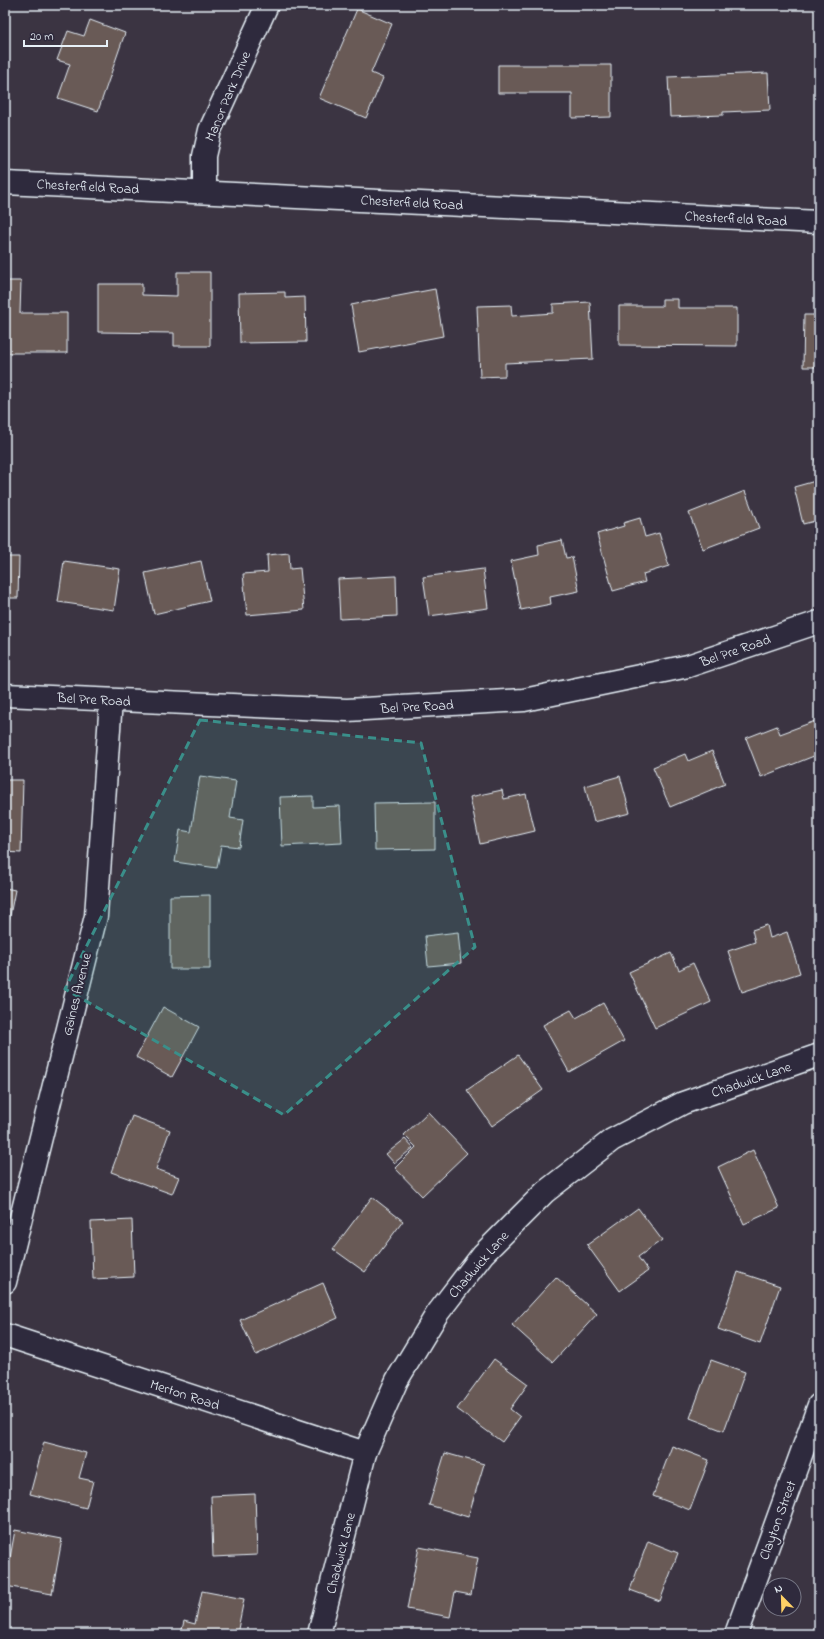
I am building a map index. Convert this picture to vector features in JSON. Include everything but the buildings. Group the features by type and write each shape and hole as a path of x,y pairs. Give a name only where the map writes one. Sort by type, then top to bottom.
{"street":[{"name":"Manor Park Drive","path":"204,192 204,156 210,130 267,5"},
{"name":"Chesterfield Road","path":"5,183 819,222"},
{"name":"Bel Pre Road","path":"5,695 347,710 524,700 688,666 819,622"},
{"name":"Gaines Avenue","path":"5,1282 96,916 111,700"},
{"name":"Chadwick Lane","path":"319,1634 365,1453 397,1380 437,1314 483,1254 545,1192 612,1140 683,1103 819,1055"},
{"name":"Merton Road","path":"5,1335 365,1453"},
{"name":"Clayton Street","path":"736,1634 819,1405"}],"highlighted area":[{"path":"200,720 421,743 475,947 284,1115 65,989"}]}
